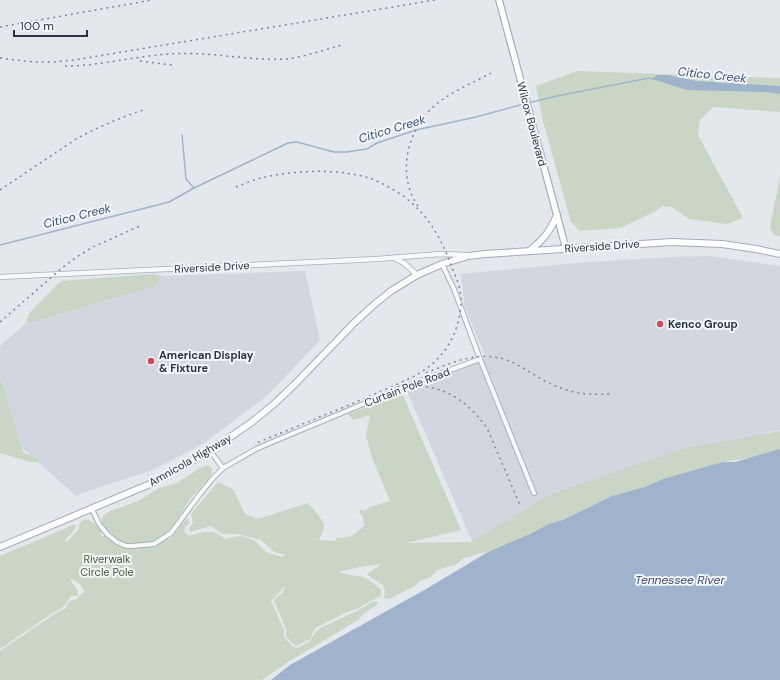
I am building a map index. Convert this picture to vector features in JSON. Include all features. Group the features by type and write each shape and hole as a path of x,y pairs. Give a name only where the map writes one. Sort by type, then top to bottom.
{"main road":[{"name":"Wilcox Boulevard","path":"499,0 566,249"},
{"path":"528,251 545,236 557,215"},
{"name":"Riverside Drive","path":"426,271 442,264 478,255 650,243 689,242 739,246 780,254"},
{"name":"Amnicola Highway","path":"0,547 150,484 210,451 252,422 274,404 355,322 376,303 395,288 426,271"}],"street":[{"name":"Riverside Drive","path":"0,277 392,258 440,254 478,255"},
{"path":"392,258 404,263 417,276"},
{"path":"442,264 454,289 480,359 534,493"},
{"name":"Curtain Pole Road","path":"92,509 99,524 108,536 117,542 126,546 154,544 171,533 200,494 223,468 256,449 404,387 480,359"},
{"path":"210,451 223,468"}],"shaded area":[{"path":"710,256 780,266 780,430 768,432 488,539 472,541 407,391 486,358 464,305 461,274 575,263"},
{"path":"305,271 320,340 268,395 204,443 153,470 76,496 21,447 0,377 0,346 26,323 34,322 153,287 162,276"}],"green space":[{"path":"577,71 780,78 780,112 713,107 700,120 698,135 743,218 727,224 689,219 672,207 663,206 654,212 620,228 580,231 571,222 543,121 536,86"},
{"path":"780,175 780,237 774,235 770,228"},
{"path":"153,274 162,276 153,287 34,322 26,323 32,310 61,281"},
{"path":"0,377 23,452 36,458 39,462 30,462 0,453"},
{"name":"Riverwalk Circle Pole","path":"402,393 461,530 406,543 471,542 549,495 681,449 780,431 780,453 723,462 563,520 488,552 464,558 457,564 437,570 431,577 420,581 413,587 389,599 384,598 385,591 383,585 367,574 382,564 359,567 339,572 368,579 381,590 381,596 315,628 310,639 296,646 286,637 286,629 274,600 282,593 286,586 271,601 284,630 284,637 292,646 297,648 309,642 320,628 357,611 374,601 378,602 377,605 364,613 358,620 288,662 262,680 0,680 0,651 56,613 66,608 68,603 77,599 85,591 80,584 71,578 72,583 77,589 78,595 70,596 62,608 0,649 0,556 75,524 75,529 65,541 68,541 78,530 80,522 86,519 93,523 101,531 101,536 114,536 101,520 106,513 140,500 159,488 177,483 198,469 208,465 212,469 212,474 190,499 173,526 165,534 158,538 170,539 187,518 190,523 185,527 184,531 187,535 211,532 225,539 241,536 254,540 266,552 282,557 286,555 274,552 261,540 238,534 222,534 211,526 190,532 189,528 193,523 191,514 218,482 233,489 245,514 258,519 308,503 324,525 324,530 319,540 336,541 336,538 352,536 364,525 363,516 359,513 361,509 364,511 370,507 390,501 372,458 366,435 370,415 353,420 348,414"}],"water":[{"path":"657,75 668,75 696,81 780,86 780,94 767,92 687,90 652,79"},
{"name":"Tennessee River","path":"780,449 780,680 271,680 290,665 426,589 488,552 549,524 563,520 612,496 645,487 663,479 723,462 735,462"}],"waterway":[{"name":"Citico Creek","path":"528,103 649,78 654,79"},
{"name":"Citico Creek","path":"0,245 169,202 194,188 288,143 297,142 334,152 367,149 377,143 416,130 476,117 524,104"},
{"path":"182,135 186,179 194,188"}],"railway":[{"path":"0,27 152,0"},
{"path":"0,58 33,62 74,60 435,0"},
{"path":"65,66 78,66 157,55 185,53 257,59 286,59 307,55 342,45"},
{"path":"140,61 172,65"},
{"path":"418,206 409,187 406,166 410,144 419,124 432,108 445,98 491,73"},
{"path":"0,190 76,139 110,122 146,109"},
{"path":"236,187 274,175 317,171 359,175 384,184 411,202 433,227 457,279 461,299 461,307 454,333 446,349 430,366 411,378 391,387 254,444"},
{"path":"0,322 63,267 78,256 93,247 142,225"},
{"path":"426,373 468,358 485,356 494,357 507,360 560,388 591,394 610,394"},
{"path":"396,388 423,386 436,389 448,393 469,407 487,428 520,505"}],"place":[{"name":"Kenco Group","path":"660,324"},
{"name":"American Display & Fixture","path":"151,361"}]}
